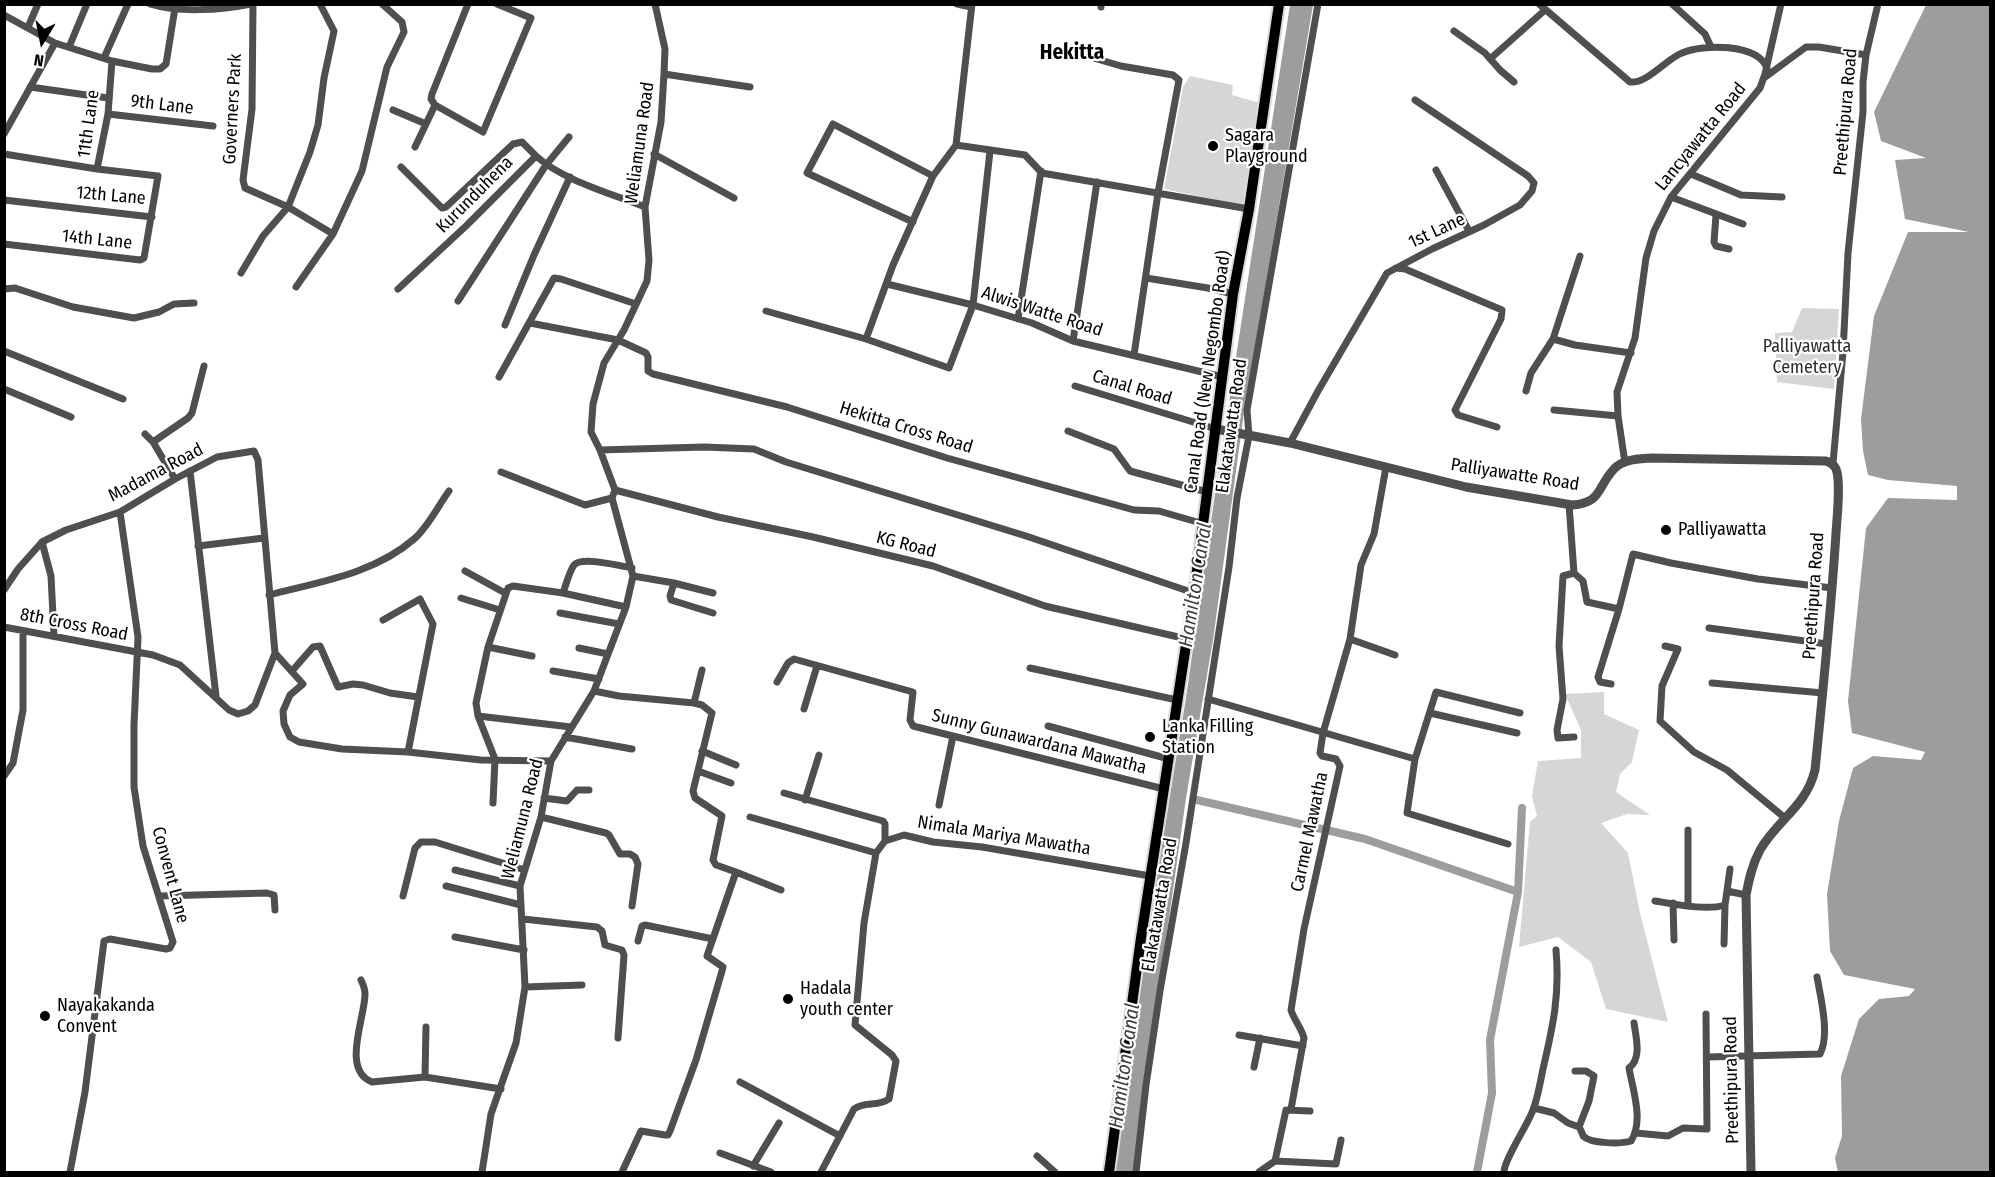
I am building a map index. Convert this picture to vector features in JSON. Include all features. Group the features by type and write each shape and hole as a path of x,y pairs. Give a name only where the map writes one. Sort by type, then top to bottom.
{"main road":[{"name":"Canal Road (New Negombo Road)","path":"1108,1173 1150,876 1204,524 1233,294 1250,209 1279,4"}],"street":[{"path":"28,27 38,4"},
{"path":"69,47 87,4"},
{"name":"11th Lane","path":"4,154 97,169 108,114 108,59 128,4"},
{"path":"150,4 176,8 215,9 251,4"},
{"name":"Governers Park","path":"251,4 252,109 243,180 245,188 288,207 333,234"},
{"path":"241,273 263,236 288,207 318,125 324,78 334,31 320,4"},
{"path":"296,287 333,234 362,171 387,67 404,32 402,22 382,4"},
{"path":"468,4 431,99 435,105 483,132 531,18 497,4"},
{"name":"Weliamuna Road","path":"615,490 591,432 592,404 604,363 618,340 646,281 649,260 645,207 661,122 664,74 664,49 655,4"},
{"path":"866,339 893,265 933,176 956,145 972,6 957,4"},
{"name":"Elakatawatta Road","path":"1136,1173 1160,992 1208,699 1237,498 1249,436 1247,410 1318,4"},
{"path":"1672,4 1705,34 1711,48"},
{"name":"Lancyawatta Road","path":"1625,463 1617,416 1617,392 1631,353 1641,305 1646,258 1659,219 1671,197 1753,98 1767,69 1781,4"},
{"name":"Preethipura Road","path":"1751,1173 1746,895 1750,873 1761,849 1805,796 1815,770 1832,588 1838,478 1837,469 1833,463 1843,351 1848,253 1863,112 1866,55 1878,4"},
{"path":"1490,59 1542,7 1630,82 1641,81 1681,53 1711,48 1747,52 1760,58 1767,69"},
{"path":"4,15 55,43 142,68 160,69 164,67 168,59 176,8"},
{"path":"1454,30 1515,82"},
{"path":"4,134 55,43"},
{"path":"1764,78 1806,47 1866,55"},
{"path":"1080,54 1121,66 1173,75 1179,80 1158,193 1134,355"},
{"path":"664,74 750,87"},
{"path":"30,87 108,98"},
{"name":"1st Lane","path":"1290,443 1387,273 1520,205 1533,191 1534,183 1528,176 1415,100"},
{"path":"415,147 435,105"},
{"path":"393,110 426,124"},
{"name":"9th Lane","path":"108,114 213,126"},
{"path":"913,222 807,173 834,124 933,176"},
{"path":"458,301 546,165 569,137"},
{"path":"401,167 442,208 446,207 513,144 522,142 536,156"},
{"path":"956,145 1025,155 1041,171 1250,209"},
{"path":"766,311 866,339 949,368 973,305 990,151"},
{"path":"654,154 734,198"},
{"name":"Kurunduhena","path":"398,289 466,226 536,156 546,165 570,177 645,207"},
{"name":"12th Lane","path":"4,200 152,217 158,176 97,169"},
{"path":"1436,170 1469,231"},
{"path":"1018,319 1041,171"},
{"path":"1691,174 1741,195 1782,197"},
{"path":"505,325 570,177"},
{"path":"1073,341 1097,182"},
{"path":"1671,197 1743,224"},
{"path":"1716,215 1713,242 1716,246 1730,249"},
{"name":"14th Lane","path":"4,244 140,260 146,254 152,217"},
{"path":"1526,392 1531,373 1553,339 1580,256"},
{"path":"1394,268 1412,272 1502,310 1501,319 1455,410 1458,416 1497,427"},
{"path":"499,377 554,278 636,304"},
{"path":"1146,278 1233,294"},
{"name":"Alwis Watte Road","path":"887,284 973,305 1018,319 1073,341 1223,377"},
{"path":"4,289 15,288 73,307 134,318 159,312 174,304 194,303"},
{"path":"530,323 618,340"},
{"path":"1553,339 1575,345 1631,353"},
{"name":"Hekitta Cross Road","path":"618,340 646,353 648,370 653,374 787,407 947,458 1134,510 1159,511 1204,524"},
{"path":"4,351 123,399"},
{"path":"153,442 188,418 192,412 204,366"},
{"name":"Canal Road","path":"1075,387 1216,429"},
{"path":"4,389 71,417"},
{"path":"1554,410 1617,416"},
{"name":"Palliyawatte Road","path":"1216,429 1290,443 1467,487 1569,504 1583,504 1592,500 1615,468 1625,463"},
{"path":"1068,431 1114,449 1130,471 1207,492"},
{"path":"145,434 153,442 175,479"},
{"path":"600,450 704,447 754,449 786,462 1026,536 1194,592"},
{"name":"Madama Road","path":"4,590 18,569 42,542 66,530 120,512 217,457 254,451 258,460 274,653"},
{"path":"1625,463 1631,460 1651,458 1826,461 1833,463"},
{"name":"Carmel Mawatha","path":"1275,1161 1286,1110 1291,1109 1304,1038 1291,1010 1304,929 1340,766 1336,759 1322,756 1320,753 1323,733 1350,639 1361,565 1374,534 1386,467"},
{"path":"190,471 216,696"},
{"path":"501,472 585,506 612,498 615,490"},
{"name":"KG Road","path":"615,490 718,517 933,566 1045,606 1187,639"},
{"path":"269,595 365,569 389,557 416,538 449,491"},
{"name":"Weliamuna Road","path":"482,1173 491,1114 516,1043 525,987 520,886 542,817 551,761 594,691 626,607 632,572 612,498"},
{"path":"1569,504 1574,573 1583,581 1587,602 1619,609"},
{"name":"Convent Lane","path":"70,1173 85,1092 104,941 110,939 166,949 170,948 172,942 143,846 134,787 134,725 138,653 120,512"},
{"path":"198,546 264,538"},
{"path":"42,542 51,576 54,636"},
{"path":"1611,684 1600,682 1598,677 1634,553 1671,563 1758,579 1832,588"},
{"path":"563,593 574,566 579,562 587,561 713,592"},
{"path":"465,571 506,593"},
{"path":"1574,573 1563,576 1558,646 1563,699 1557,730 1558,738 1574,737"},
{"path":"674,583 671,600 713,614"},
{"path":"493,802 495,759 478,716 476,703 488,647 508,588 513,586 563,593 626,607"},
{"path":"461,598 500,610"},
{"path":"383,620 420,599 433,624 408,752"},
{"path":"560,613 619,624"},
{"name":"8th Cross Road","path":"4,627 153,655 180,665 229,710 238,714 248,711 255,705 274,653"},
{"path":"1709,628 1827,644"},
{"path":"4,776 13,763 23,710 23,631"},
{"path":"1350,639 1395,655"},
{"path":"291,671 313,647 320,646 338,687 363,685 390,693 418,697"},
{"path":"1665,646 1678,649 1662,686 1660,721 1694,752 1727,770 1785,818"},
{"path":"488,647 532,656"},
{"path":"579,648 608,654"},
{"path":"274,653 303,684 290,694 283,711 284,724 290,737 299,742 342,749 408,752 481,760 551,761"},
{"name":"Sunny Gunawardana Mawatha","path":"777,682 788,663 794,659 913,692 910,720 913,726 1164,789"},
{"path":"804,709 817,666"},
{"path":"1030,668 1177,700"},
{"path":"694,703 702,670"},
{"path":"553,671 599,679"},
{"path":"1712,682 1823,693"},
{"path":"594,691 619,696 694,703 702,705 712,713 693,791 695,798 722,816 713,860 716,865 781,890"},
{"path":"1508,844 1407,813 1415,759 1436,692 1520,713"},
{"path":"1208,699 1415,759"},
{"path":"1430,713 1516,733"},
{"path":"478,716 571,727"},
{"path":"1048,726 1169,759"},
{"path":"939,805 953,736"},
{"path":"565,737 632,749"},
{"path":"702,751 736,765"},
{"path":"805,800 819,754"},
{"path":"698,771 731,783"},
{"path":"544,798 567,801 577,790 589,790"},
{"path":"784,793 883,821 885,824 885,841 876,853 864,923 855,1025 892,1055 896,1061 889,1099 882,1104 859,1105 854,1109 821,1173"},
{"path":"542,817 606,833 620,854 630,854 635,857 638,864 632,906"},
{"path":"750,817 876,853"},
{"path":"1688,830 1688,906"},
{"name":"Nimala Mariya Mawatha","path":"885,841 904,835 933,842 982,847 1150,876"},
{"path":"403,896 415,848 421,842 435,843 525,870"},
{"path":"1724,944 1725,905 1730,869"},
{"path":"455,870 520,886"},
{"path":"622,1173 641,1131 668,1135 670,1131 696,1060 722,971 723,967 720,964 707,957 736,872"},
{"path":"446,886 521,905"},
{"path":"1727,891 1746,895"},
{"path":"159,896 267,893 274,895 275,910"},
{"path":"1655,901 1688,906 1719,907 1725,905"},
{"path":"1673,903 1674,940"},
{"path":"523,919 597,927 602,931 606,945 622,950 624,956 618,1038"},
{"path":"638,941 642,926 645,925 713,939"},
{"path":"455,937 524,950"},
{"path":"1504,1173 1504,1166 1534,1108 1554,1020 1559,979 1556,950"},
{"path":"1707,1057 1820,1054 1824,1046 1823,1012 1817,977"},
{"path":"361,980 365,992 355,1059 366,1080 372,1082 425,1077 501,1089"},
{"path":"525,987 582,985"},
{"path":"1636,1133 1668,1136 1683,1128 1707,1129 1706,1014"},
{"path":"1575,1071 1586,1071 1594,1076 1589,1101 1579,1127 1583,1136 1619,1144 1631,1141 1636,1133 1637,1110 1629,1068 1633,1065 1637,1053 1634,1023"},
{"path":"425,1077 426,1027"},
{"path":"1239,1035 1303,1046"},
{"path":"1254,1067 1260,1038"},
{"path":"740,1082 840,1136"},
{"path":"1534,1108 1554,1113 1568,1123 1579,1127"},
{"path":"1291,1109 1310,1111"},
{"path":"753,1166 779,1123"},
{"path":"1335,1173 1341,1140"},
{"path":"720,1154 771,1173"},
{"path":"1037,1156 1055,1173"},
{"path":"1259,1173 1275,1161 1336,1164"}],"green space":[{"name":"Sagara Playground","path":"1190,76 1233,85 1232,95 1260,103 1245,206 1164,189 1183,87"},
{"name":"Palliyawatta Cemetery","path":"1802,308 1839,309 1834,389 1777,382 1775,333 1792,332"},
{"path":"1604,692 1604,714 1639,730 1632,762 1620,774 1616,792 1650,815 1627,814 1601,823 1628,853 1640,913 1668,1022 1606,1009 1591,962 1558,937 1519,947 1530,822 1537,816 1532,796 1538,761 1581,758 1581,730 1565,694"}],"shaded area":[{"path":"1290,5 1313,5 1244,412 1213,640 1186,798 1133,1172 1113,1172 1146,942 1186,698"},
{"path":"1926,5 1990,5 1990,1172 1838,1172 1835,1158 1842,1136 1841,1076 1859,1019 1879,999 1909,996 1915,989 1844,975 1830,951 1827,894 1839,821 1853,768 1873,756 1921,760 1925,752 1852,733 1848,701 1866,528 1888,498 1957,500 1957,486 1888,480 1868,475 1863,451 1861,419 1874,316 1908,232 1969,232 1905,219 1895,160 1926,158 1881,141 1874,112"}],"waterway":[{"path":"1197,800 1365,839 1518,892"},
{"path":"1477,1172 1492,1093 1490,1040 1518,892 1522,808"}],"place":[{"name":"Sagara Playground","path":"1213,146"},
{"name":"Palliyawatta","path":"1666,530"},
{"name":"Lanka Filling Station","path":"1150,737"},
{"name":"Hadala youth center","path":"788,999"},
{"name":"Nayakakanda Convent","path":"45,1016"}],"district":[{"name":"Hekitta","path":"1072,53"}],"water label":[{"name":"Hamilton Canal","path":"1196,585"},
{"name":"Hamilton Canal","path":"1125,1066"}]}
